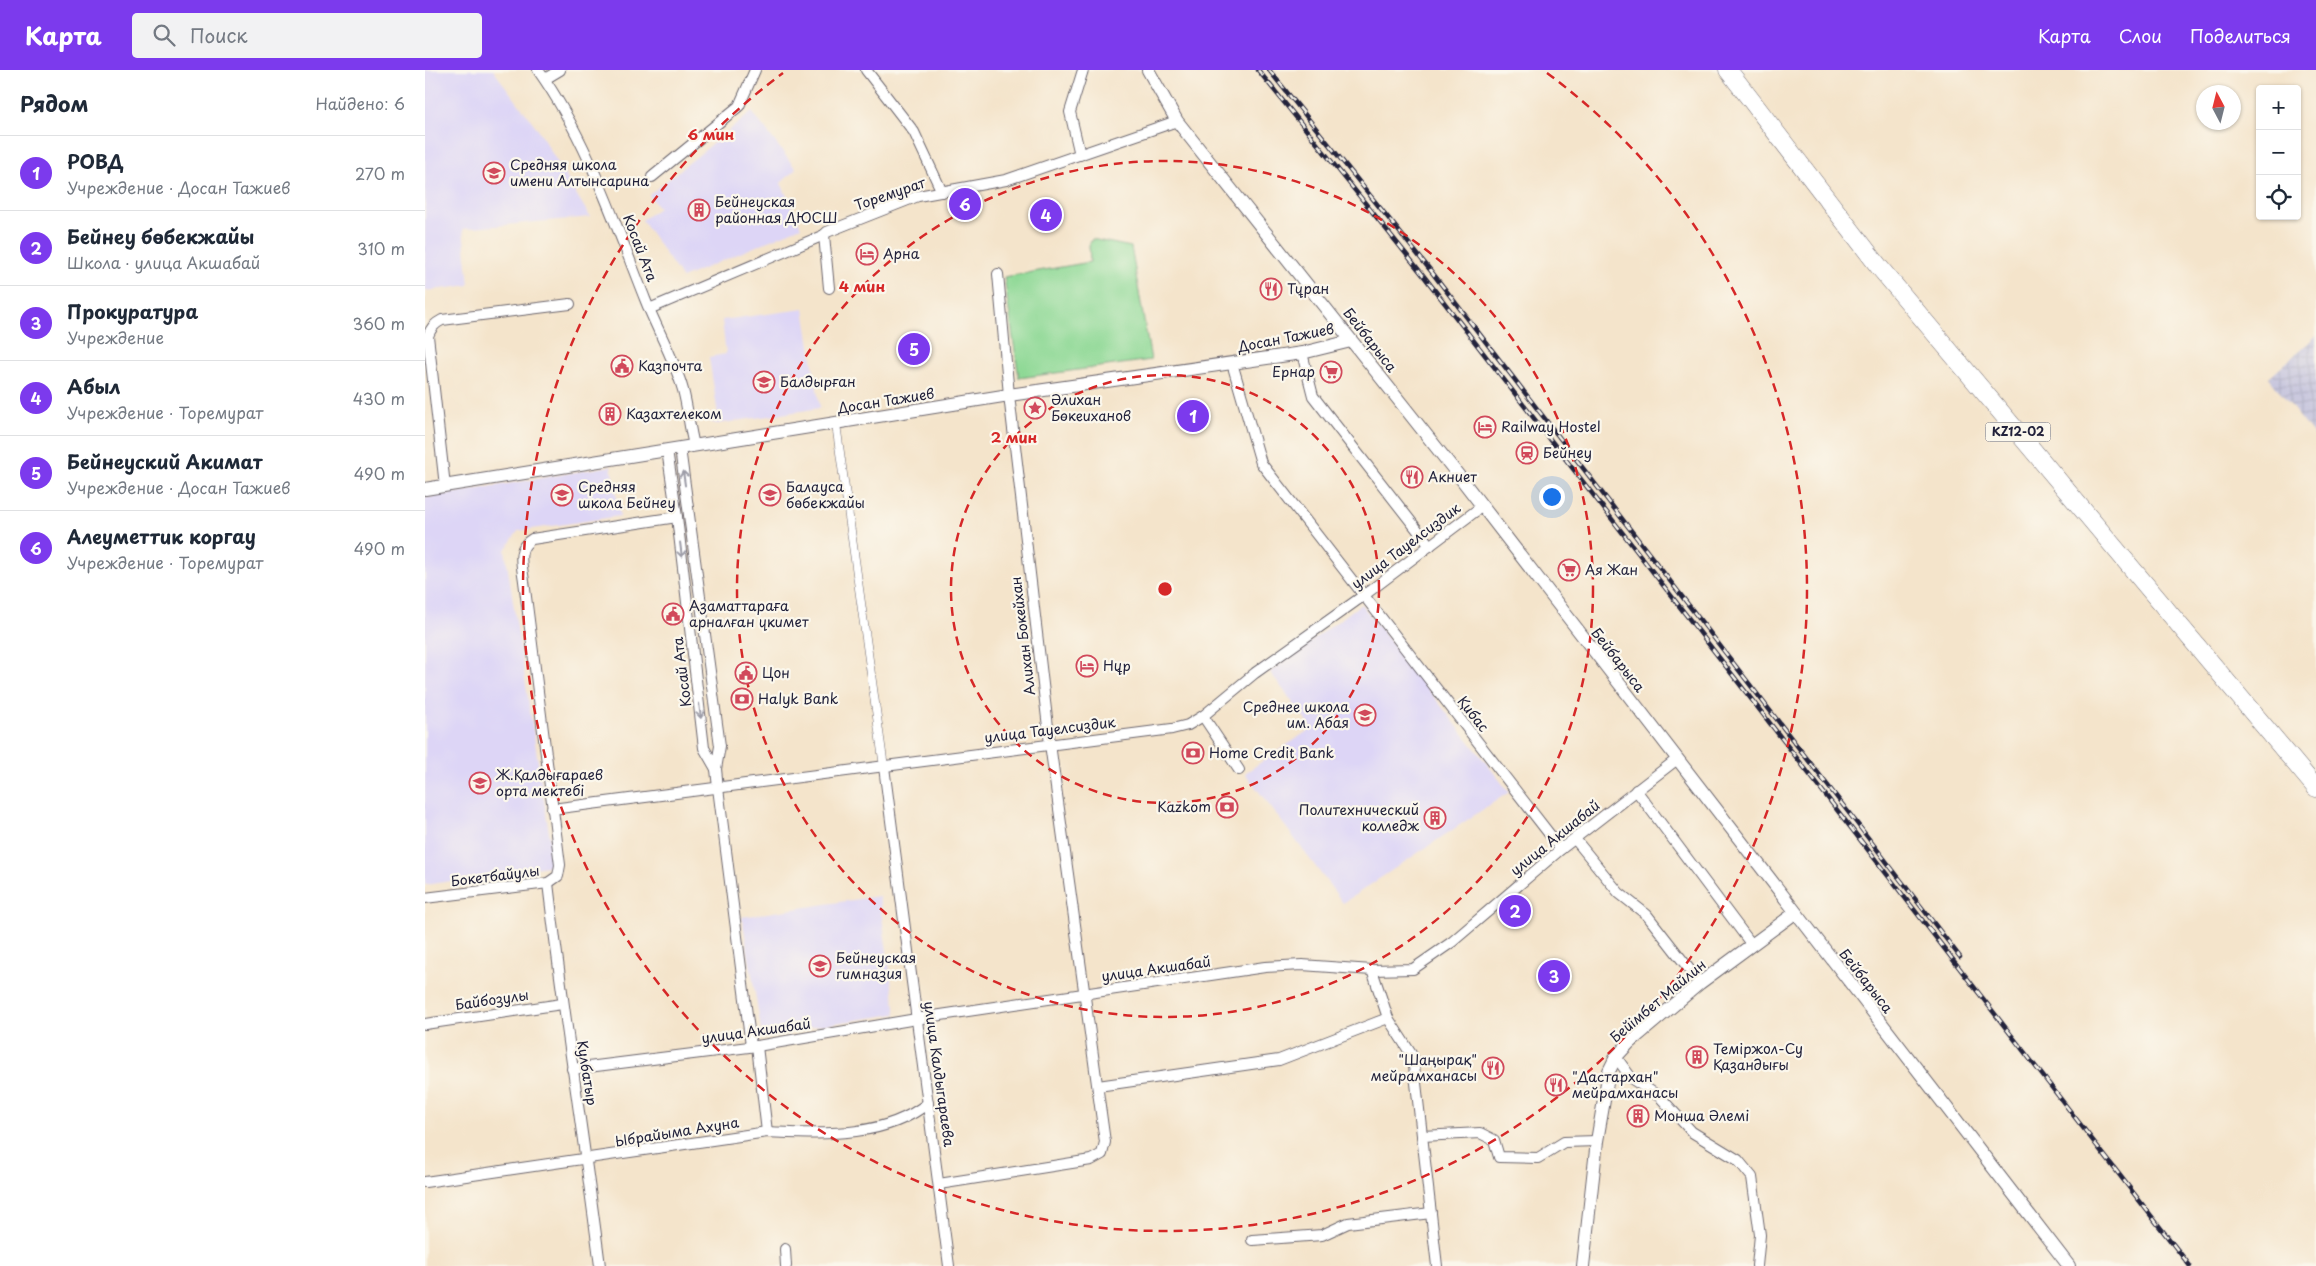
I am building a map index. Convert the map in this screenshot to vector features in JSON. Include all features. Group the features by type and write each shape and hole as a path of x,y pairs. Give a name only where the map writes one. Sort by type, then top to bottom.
{"highway":[{"name":"KZ12-02","path":"1728,70 1880,268 2316,788"}],"street":[{"name":"Косай Ата","path":"538,70 566,113 616,222 649,309 674,362 684,392 694,446"},
{"path":"545,79 560,70"},
{"path":"652,177 739,106 755,70"},
{"path":"866,70 914,132 941,192"},
{"path":"1080,154 1070,112 1083,70"},
{"name":"Бейбарыса","path":"1148,70 1177,121 1481,507 2069,1266"},
{"name":"Торемурат","path":"649,309 824,235 827,232 918,196 1007,180 1177,121"},
{"path":"824,235 829,288"},
{"name":"Алихан Бокейхан","path":"939,1184 1091,1160 1102,1154 1105,1142 1050,744 1009,395 998,274"},
{"path":"445,486 428,336 435,323 443,320 570,304"},
{"name":"Досан Тажиев","path":"425,489 1009,395 1302,354 1351,341"},
{"path":"1302,354 1313,396 1430,546"},
{"name":"Қибас","path":"1233,363 1261,463 1561,850"},
{"path":"836,424 884,767"},
{"name":"Косай Ата","path":"680,448 720,746 716,769 717,788 767,1132"},
{"name":"Косай Ата","path":"667,450 705,748 716,769"},
{"name":"улица Тауелсиздик","path":"552,809 1172,729 1188,725 1203,716 1255,673 1363,596 1481,507"},
{"name":"Бокетбайулы","path":"425,898 548,883 558,876 560,865 521,550 524,544 532,539 677,517"},
{"path":"692,644 706,643"},
{"path":"1203,716 1239,770"},
{"name":"улица Акшабай","path":"572,1069 754,1046 1085,993 1265,967 1302,964 1371,970 1413,969 1451,942 1561,850 1676,760"},
{"name":"улица Калдыгараева","path":"884,767 949,1266"},
{"path":"1636,790 1752,945"},
{"path":"1575,839 1619,893 1647,915 1700,983"},
{"name":"Кулбатыр","path":"548,883 562,1004 600,1266"},
{"name":"Бейімбет Майлин","path":"1583,1266 1597,1140 1609,1071 1616,1057 1629,1043 1700,983 1795,913"},
{"path":"1371,970 1388,1018 1413,1056 1437,1266"},
{"name":"Байбозулы","path":"425,1024 562,1004"},
{"path":"1098,1086 1279,1060 1388,1018"},
{"path":"1616,1057 1627,1074 1660,1097 1692,1132 1738,1160 1752,1177 1760,1235 1757,1266"},
{"name":"Ыбрайыма Ахуна","path":"425,1182 586,1160 767,1132 816,1135 864,1129 900,1121 915,1114 929,1103"},
{"path":"1422,1136 1480,1133 1494,1140 1499,1157 1538,1158 1564,1142 1597,1140"},
{"path":"1252,1240 1322,1235 1348,1223 1431,1213"},
{"path":"785,1249 786,1266"}],"shaded area":[{"name":"Средняя школа имени Алтынсарина","path":"425,70 493,70 537,128 590,217 463,229 469,285 425,291"},
{"path":"752,112 796,169 781,183 801,227 682,278 642,220 659,208 649,195"},
{"name":"Балдырған","path":"804,309 820,408 717,424 701,419 718,415 709,357 726,354 722,320"},
{"path":"2316,336 2316,438 2269,378"},
{"path":"611,466 620,516 518,531 505,550 554,865 425,885 425,498"},
{"path":"1361,604 1509,792 1343,903 1245,773 1312,728 1270,672"},
{"name":"Бейнеуская гимназия","path":"879,896 896,1014 762,1034 742,917"}],"green space":[{"path":"1092,239 1131,247 1151,360 1019,378 1004,277 1090,262 1089,245"}],"railway":[{"path":"1258,70 1423,275 2190,1266"},
{"path":"1269,70 1431,271 1960,957"}],"place":[{"name":"Средняя школа имени Алтынсарина","path":"494,173"},
{"name":"Алеуметтик коргау","path":"965,204"},
{"name":"Бейнеуская районная ДЮСШ","path":"699,210"},
{"name":"Абыл","path":"1046,215"},
{"name":"Арна","path":"867,254"},
{"name":"Тұран","path":"1271,289"},
{"name":"Бейнеуский Акимат","path":"914,349"},
{"name":"Казпочта","path":"622,366"},
{"name":"Ернар","path":"1331,372"},
{"name":"Балдырған","path":"764,382"},
{"name":"Әлихан Бөкеиханов","path":"1035,408"},
{"name":"Казахтелеком","path":"610,414"},
{"name":"РОВД","path":"1193,416"},
{"name":"Railway Hostel","path":"1485,427"},
{"name":"Бейнеу","path":"1527,453"},
{"name":"Акниет","path":"1412,477"},
{"name":"Средняя школа Бейнеу","path":"562,495"},
{"name":"Балауса бөбекжайы","path":"770,495"},
{"name":"Ая Жан","path":"1569,570"},
{"name":"Азаматтараға арналған үкимет","path":"673,614"},
{"name":"Нұр","path":"1087,666"},
{"name":"Цон","path":"746,673"},
{"name":"Halyk Bank","path":"742,699"},
{"name":"Среднее школа им. Абая","path":"1365,715"},
{"name":"Home Credit Bank","path":"1193,753"},
{"name":"Ж.Қалдығараев орта мектебі","path":"480,783"},
{"name":"Kazkom","path":"1227,807"},
{"name":"Политехнический колледж","path":"1435,818"},
{"name":"Бейнеу бөбекжайы","path":"1515,911"},
{"name":"Бейнеуская гимназия","path":"820,966"},
{"name":"Прокуратура","path":"1554,976"},
{"name":"Теміржол-Су Қазандығы","path":"1697,1057"},
{"name":"\"Шаңырақ\" мейрамханасы","path":"1493,1068"},
{"name":"\"Дастархан\" мейрамханасы","path":"1556,1085"},
{"name":"Монша Әлемі","path":"1638,1116"}]}
